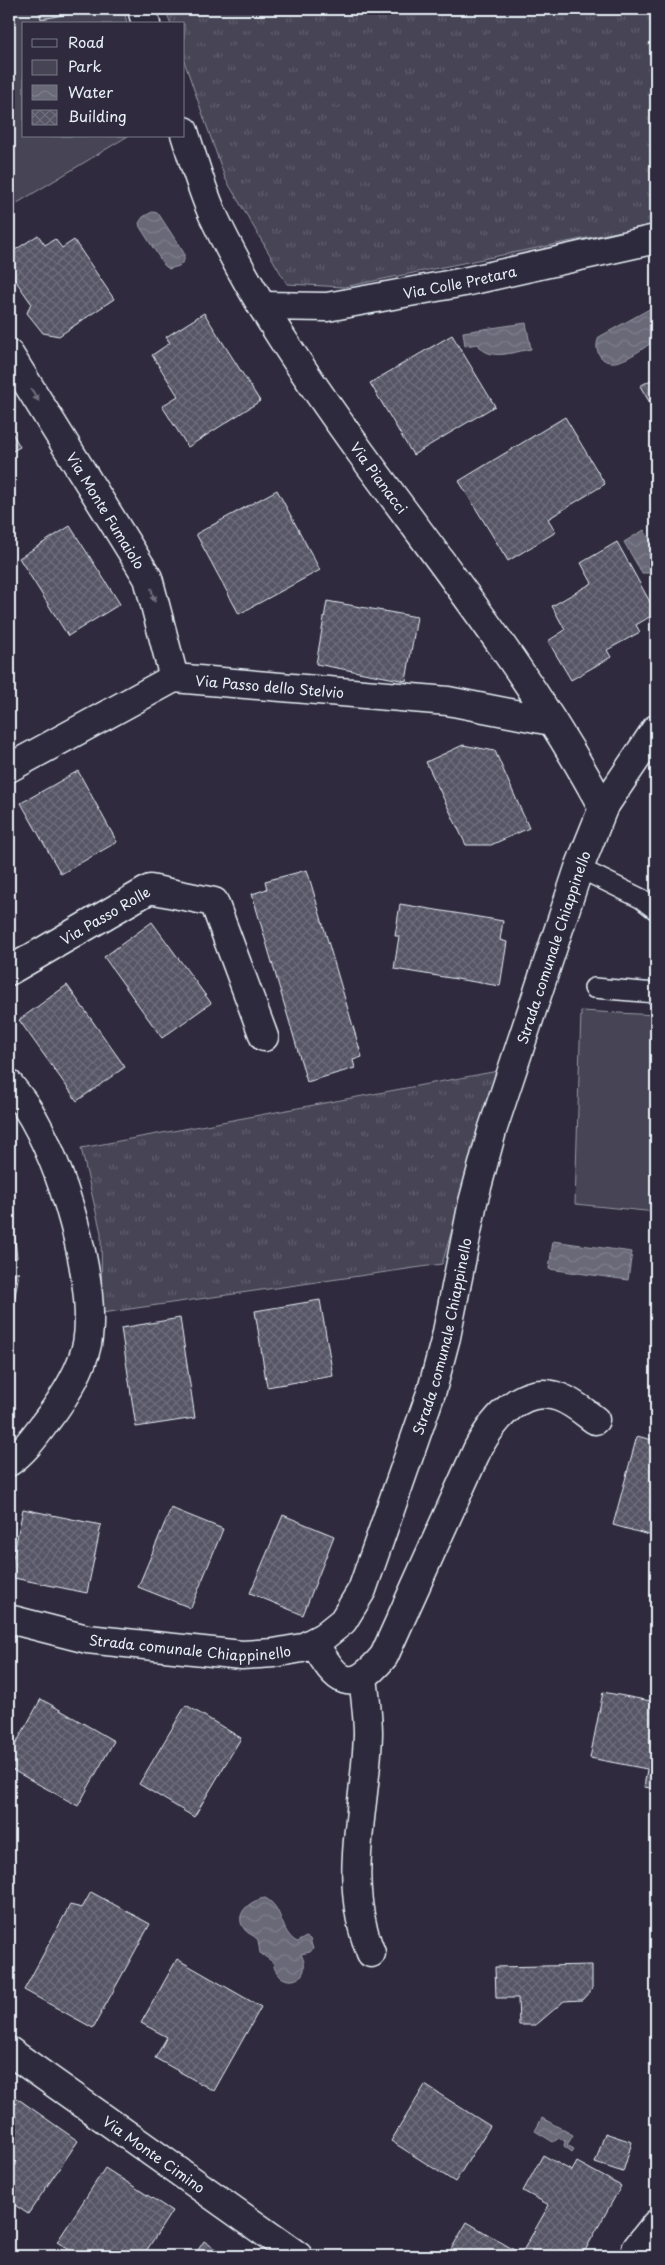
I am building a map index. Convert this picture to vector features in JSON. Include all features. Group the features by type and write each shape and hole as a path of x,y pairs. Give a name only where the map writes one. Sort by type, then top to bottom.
{"street":[{"path":"142,9 145,22"},
{"name":"Via Pianacci","path":"185,134 213,214 262,306 321,398 488,628 551,721 578,764 602,808"},
{"name":"Via Colle Pretara","path":"262,306 327,307 464,282 656,239"},
{"name":"Via Monte Fumaiolo","path":"9,354 148,578 174,678"},
{"path":"9,768 174,678"},
{"name":"Via Passo dello Stelvio","path":"174,678 448,701 551,721"},
{"name":"Strada comunale Chiappinello","path":"9,1619 86,1639 225,1654 274,1653 302,1648 314,1643 343,1621 362,1590 422,1423 446,1337 473,1202 492,1130 579,868 602,808 656,729"},
{"name":"Via Passo Rolle","path":"9,971 150,890 214,902 264,1037"},
{"path":"9,1084 27,1108 44,1140 62,1184 84,1270 88,1315 87,1344 76,1376 53,1412 22,1453 9,1462"},
{"path":"314,1643 328,1667 336,1676 344,1680 363,1677 384,1656 394,1638 478,1448 500,1416 523,1399 550,1395 567,1401 595,1420"},
{"path":"363,1677 368,1733 355,1877 359,1919 371,1953"},
{"name":"Via Monte Cimino","path":"9,2051 298,2256"},
{"path":"636,2249 656,2224"}],"lane":[{"path":"579,868 642,899 656,910"},
{"path":"594,988 656,993"}],"green space":[{"path":"9,9 124,9 127,22 22,22 22,138 125,138 9,208"},
{"path":"165,9 656,9 656,224 344,287 287,284 225,178 185,64 185,22 170,22"},
{"path":"581,1011 656,1015 656,1212 575,1204"},
{"path":"498,1071 442,1264 102,1313 101,1233 81,1148"}],"water":[{"path":"152,212 158,213 184,253 184,261 179,266 169,269 164,265 140,227 139,223 143,217"},
{"path":"653,307 656,312 656,340 620,361 606,361 600,356 597,347 599,337"},
{"path":"526,323 531,349 494,354 482,350 478,344 465,346 463,332"},
{"path":"644,530 654,547 656,547 656,573 642,573 624,542"},
{"path":"553,1241 632,1252 628,1280 549,1269"},
{"path":"265,1898 271,1902 279,1913 291,1938 297,1942 306,1937 310,1939 313,1949 310,1952 301,1954 304,1972 294,1980 281,1977 276,1971 273,1962 260,1953 258,1940 246,1931 242,1924 242,1913 245,1909 254,1902"},
{"path":"542,2118 573,2135 567,2145 574,2149 572,2152 564,2146 565,2141 559,2138 553,2142 535,2131"}],"building":[{"path":"39,9 80,9 80,12 41,19"},
{"path":"38,235 45,245 55,239 62,248 74,240 114,299 59,336 43,333 27,313 31,303 9,271 15,267 9,258 9,254"},
{"path":"204,313 260,401 188,447 162,406 178,396 152,355 170,343 166,337"},
{"path":"452,335 495,406 413,455 370,383"},
{"path":"656,377 656,413 640,386"},
{"path":"565,417 605,484 548,519 556,532 508,561 459,481"},
{"path":"9,427 20,447 9,453"},
{"path":"277,490 320,570 239,614 196,534"},
{"path":"70,526 120,604 68,636 19,558"},
{"path":"617,542 656,613 636,625 640,632 607,650 611,657 571,680 548,641 565,630 552,606 592,583 581,563"},
{"path":"327,601 417,617 406,681 316,664"},
{"path":"463,745 495,751 529,828 491,845 466,845 426,762"},
{"path":"78,771 117,842 61,874 21,803"},
{"path":"307,870 362,1057 353,1060 355,1068 307,1082 252,894 267,889 265,881"},
{"path":"400,904 503,921 500,940 507,942 500,986 394,969 399,936 395,936"},
{"path":"152,922 211,1003 162,1038 104,957"},
{"path":"67,985 125,1067 77,1101 19,1020"},
{"path":"12,1211 17,1258 9,1259 9,1212"},
{"path":"9,1272 19,1272 12,1315 9,1315"},
{"path":"320,1300 333,1376 267,1387 255,1311"},
{"path":"180,1318 195,1418 136,1427 121,1328"},
{"path":"637,1436 656,1441 656,1537 613,1525"},
{"path":"171,1508 223,1529 191,1608 138,1587"},
{"path":"23,1509 101,1525 87,1593 9,1577"},
{"path":"283,1515 334,1536 303,1615 250,1593"},
{"path":"603,1692 656,1702 656,1789 644,1787 647,1769 590,1758"},
{"path":"41,1699 114,1741 78,1806 9,1768 9,1756"},
{"path":"186,1705 241,1738 194,1817 139,1784"},
{"path":"91,1892 150,1924 93,2028 24,1990 70,1905 82,1908"},
{"path":"177,1959 261,2007 214,2091 155,2058 167,2037 141,2023"},
{"path":"592,1965 592,1989 582,2000 564,2001 536,2025 519,2025 518,1998 496,1998 495,1967"},
{"path":"425,2085 490,2126 455,2182 391,2141"},
{"path":"14,2096 78,2141 28,2214 9,2201 9,2104"},
{"path":"605,2133 632,2142 623,2172 595,2163"},
{"path":"543,2155 572,2171 577,2162 621,2186 582,2256 520,2256 549,2205 523,2191"},
{"path":"105,2168 172,2211 143,2256 79,2256 57,2242"},
{"path":"467,2222 521,2254 520,2256 447,2256"},
{"path":"204,2241 226,2256 194,2256"}]}
